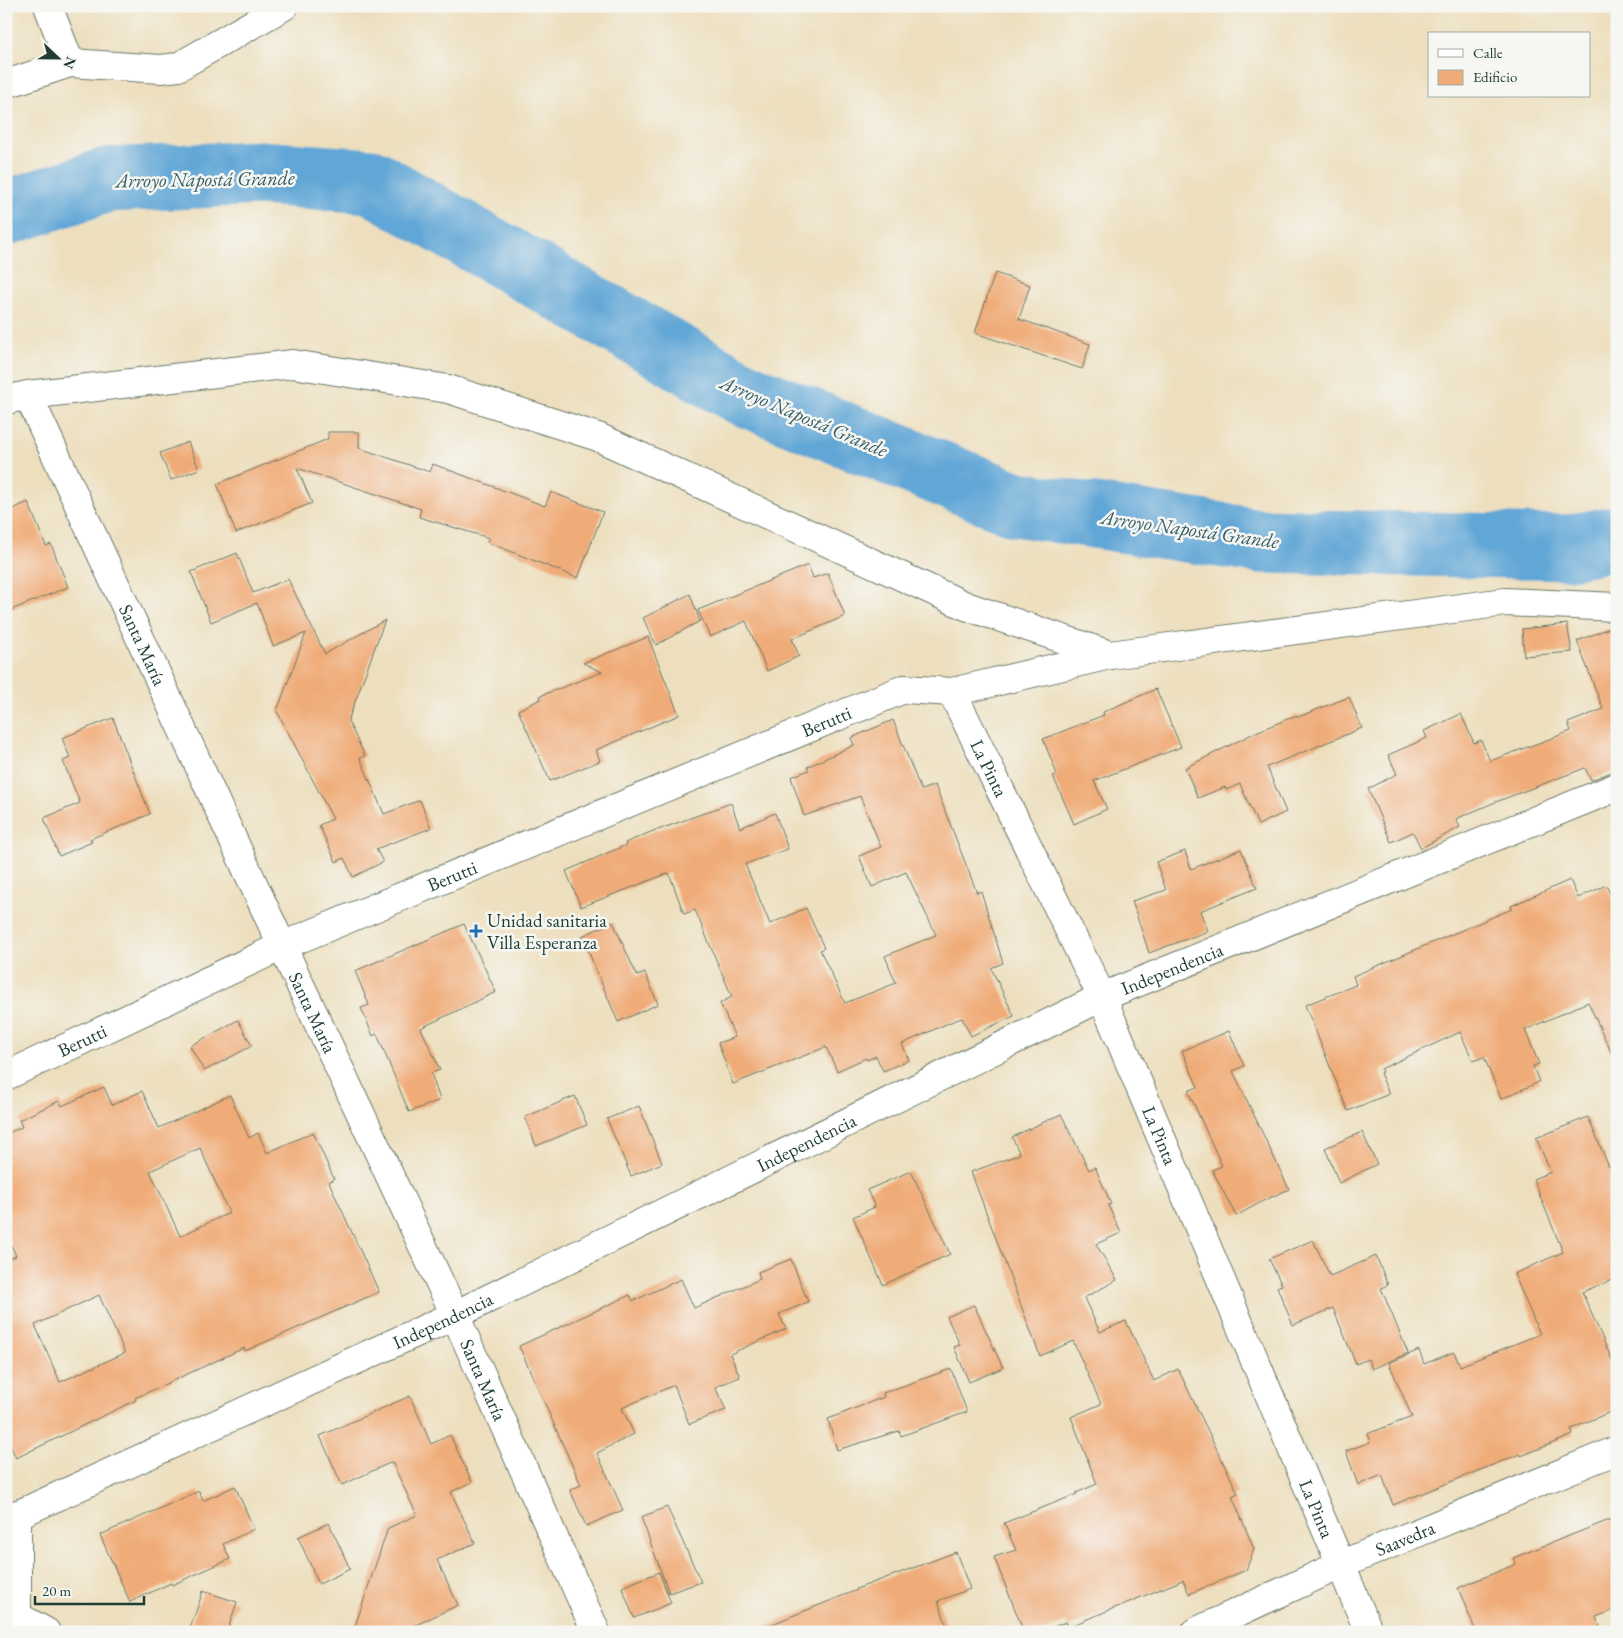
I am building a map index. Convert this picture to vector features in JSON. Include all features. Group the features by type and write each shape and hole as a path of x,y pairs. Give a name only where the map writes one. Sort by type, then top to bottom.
{"street":[{"path":"48,6 70,63"},
{"path":"6,84 70,63 161,69 178,68 284,6"},
{"path":"17,398 293,364 448,389 598,437 966,606 1110,655"},
{"name":"Santa María","path":"17,398 282,946 455,1315 596,1632"},
{"path":"952,692 1110,655 1505,602 1617,606"},
{"name":"Berutti","path":"6,1076 282,946 904,689 952,692"},
{"name":"La Pinta","path":"952,692 1102,997 1369,1632"},
{"name":"Independencia","path":"12,1517 455,1315 1102,997 1617,787"},
{"name":"Saavedra","path":"1196,1632 1340,1565 1617,1450"},
{"path":"12,1517 12,1613 46,1632"}],"building":[{"path":"995,273 1030,285 1019,319 1090,344 1082,369 975,333"},
{"path":"328,432 359,432 359,448 430,472 433,464 545,506 551,492 603,512 578,578 487,542 489,538 419,517 421,509 297,468 312,503 236,533 217,484 328,439"},
{"path":"188,442 199,469 171,480 160,453"},
{"path":"28,502 46,546 51,544 68,587 6,612 6,512"},
{"path":"237,553 253,593 288,579 325,654 385,620 348,721 365,756 360,758 384,814 420,800 431,828 376,849 383,862 353,877 344,858 336,862 319,825 333,819 277,711 306,633 273,646 257,603 211,622 191,572"},
{"path":"808,565 813,578 828,573 845,616 792,639 799,656 767,671 746,621 710,637 698,610"},
{"path":"690,594 700,621 656,645 643,618"},
{"path":"1567,624 1572,652 1524,656 1522,629"},
{"path":"1617,625 1617,770 1591,780 1585,768 1493,803 1456,819 1460,827 1421,848 1413,832 1391,842 1368,789 1397,774 1388,755 1427,738 1424,731 1461,714 1474,743 1481,740 1490,761 1571,731 1568,723 1603,709 1577,641"},
{"path":"648,637 679,715 596,750 600,761 550,781 518,710 541,699 540,696 602,672 583,663"},
{"path":"1156,689 1181,747 1094,781 1107,809 1074,824 1053,776 1057,774 1043,739 1104,715 1103,712"},
{"path":"1349,697 1362,728 1267,767 1286,812 1258,825 1240,784 1226,790 1225,787 1198,798 1185,768 1256,732"},
{"path":"113,718 150,814 90,839 92,842 59,856 44,818 80,803 63,761 70,758 62,738"},
{"path":"893,720 921,790 935,785 977,893 981,891 1003,963 991,968 1014,1016 971,1036 962,1018 953,1021 902,1044 909,1060 883,1071 876,1056 867,1060 866,1058 837,1071 826,1047 733,1084 718,1043 735,1037 720,1003 732,997 695,910 684,914 669,873 581,907 566,871 658,829 731,803 740,828 775,813 788,849 745,864 770,924 806,908 824,948 820,950 845,1003 896,983 885,956 936,935 906,872 872,887 859,856 881,847 860,796 804,816 791,777 809,770 807,767 854,745 851,738"},
{"path":"1241,849 1257,888 1200,911 1208,931 1149,953 1132,901 1166,890 1156,862 1185,851 1191,869"},
{"path":"1570,880 1578,898 1606,885 1617,909 1617,1065 1588,1002 1525,1030 1539,1064 1533,1066 1539,1082 1501,1099 1484,1057 1473,1061 1460,1032 1381,1069 1382,1072 1380,1073 1389,1094 1348,1111 1305,1005 1356,985 1353,976 1512,909 1511,906"},
{"path":"613,922 637,976 645,973 658,1004 618,1022 582,936"},
{"path":"464,924 496,992 421,1028 440,1070 431,1073 440,1100 409,1112 377,1034 373,1036 361,1008 369,1005 355,971"},
{"path":"238,1020 252,1046 204,1071 190,1046"},
{"path":"1229,1031 1244,1066 1233,1071 1289,1189 1236,1216 1212,1170 1222,1166 1188,1091 1198,1087 1182,1051"},
{"path":"104,1087 112,1105 142,1091 159,1128 230,1095 249,1138 258,1133 267,1153 313,1132 334,1179 329,1182 379,1292 245,1351 244,1348 135,1398 136,1400 16,1458 6,1436 6,1260 16,1256 6,1234 6,1134 22,1127 19,1120 59,1101 62,1106","holes":["200,1148 229,1213 180,1236 150,1171","99,1295 125,1353 60,1382 35,1325"]},
{"path":"575,1096 587,1125 536,1146 525,1117"},
{"path":"639,1106 662,1163 631,1176 607,1119"},
{"path":"1061,1114 1089,1170 1095,1167 1111,1204 1108,1205 1121,1233 1096,1244 1117,1280 1084,1298 1100,1332 1126,1321 1154,1381 1178,1369 1238,1493 1232,1496 1254,1549 1246,1570 1189,1594 1183,1580 1068,1627 1066,1622 1041,1632 1024,1632 994,1557 1016,1550 1004,1523 1097,1484 1071,1417 1101,1404 1073,1341 1040,1356 971,1172 1020,1154 1012,1137"},
{"path":"1588,1117 1609,1167 1617,1164 1617,1278 1582,1292 1617,1371 1617,1409 1571,1429 1573,1435 1521,1456 1520,1454 1393,1505 1382,1475 1358,1485 1346,1451 1370,1442 1367,1434 1412,1417 1389,1363 1419,1350 1424,1364 1454,1352 1460,1366 1540,1334 1514,1274 1563,1252 1533,1179 1551,1172 1536,1138"},
{"path":"1362,1132 1377,1164 1339,1183 1325,1148"},
{"path":"911,1171 950,1254 883,1285 853,1217 875,1207 867,1190"},
{"path":"1313,1240 1330,1276 1376,1256 1388,1285 1381,1288 1408,1353 1372,1369 1368,1359 1356,1364 1333,1308 1293,1325 1277,1287 1282,1285 1269,1259"},
{"path":"791,1259 808,1302 779,1314 786,1329 730,1354 740,1377 715,1387 726,1410 689,1424 674,1385 622,1408 634,1434 597,1453 623,1510 586,1526 570,1490 581,1485 519,1346 630,1295 633,1301 681,1279 694,1308 760,1279 758,1272"},
{"path":"974,1305 1003,1368 969,1382 954,1347 960,1345 947,1317"},
{"path":"951,1369 967,1412 901,1436 899,1431 837,1450 828,1419 884,1397 883,1393"},
{"path":"410,1396 431,1444 450,1435 472,1482 451,1492 475,1543 437,1560 458,1605 401,1632 353,1632 388,1528 417,1515 392,1462 342,1485 320,1436"},
{"path":"235,1486 254,1529 223,1544 230,1559 130,1602 100,1535 199,1491 203,1501"},
{"path":"667,1507 701,1582 669,1593 641,1517"},
{"path":"1617,1517 1617,1609 1596,1617 1602,1632 1476,1632 1458,1588 1516,1564 1513,1558"},
{"path":"329,1523 350,1569 319,1584 298,1537"},
{"path":"956,1552 970,1589 938,1601 949,1632 757,1632 757,1630 856,1589"},
{"path":"659,1572 671,1603 634,1618 622,1587"},
{"path":"203,1591 237,1602 227,1632 189,1632"}],"waterway":[{"name":"Arroyo Napostá Grande","path":"6,213 107,180 260,173 371,181 742,393 1016,504 1259,541 1569,547 1617,538"}],"place":[{"name":"Unidad sanitaria Villa Esperanza","path":"476,931"}]}
